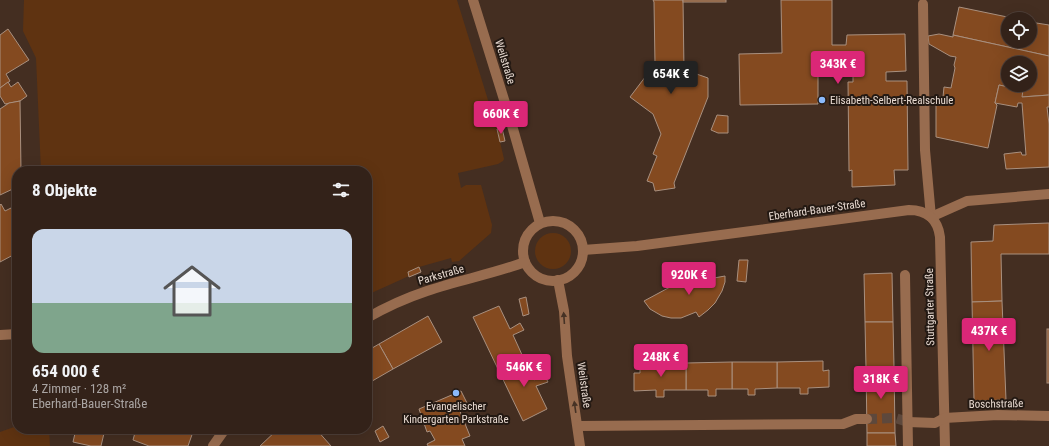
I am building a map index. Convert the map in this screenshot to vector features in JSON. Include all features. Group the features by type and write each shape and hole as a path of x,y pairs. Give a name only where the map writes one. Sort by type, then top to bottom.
{"street":[{"name":"Weilstraße","path":"473,0 511,122 540,224"},
{"path":"923,4 925,150 931,217 967,201 1049,194"},
{"name":"Eberhard-Bauer-Straße","path":"583,250 637,246 909,210 921,211 931,217"},
{"name":"Stuttgarter Straße","path":"931,217 937,225 940,237 945,446"},
{"path":"548,221 556,221 570,226 579,236 583,250 582,261 579,267 569,276 558,280 546,280 528,268 523,251 525,240 531,230 548,221"},
{"name":"Parkstraße","path":"372,315 392,305 426,291 495,273 525,262"},
{"path":"905,275 908,446"},
{"name":"Weilstraße","path":"558,280 564,312 567,356 580,446"},
{"path":"0,335 12,334"},
{"name":"Boschstraße","path":"908,422 935,423 944,418 998,415 1049,416"},
{"path":"578,426 843,424 856,420 867,419"},
{"path":"213,446 221,434"}],"shaded area":[{"path":"24,0 457,0 497,129 504,159 498,164 458,173 461,188 466,185 481,185 492,225 491,233 459,261 452,262 451,258 419,267 408,272 409,276 372,293 372,166 41,166 36,58 23,31"},
{"path":"553,233 563,236 568,241 571,251 568,261 563,266 553,269 543,266 538,261 535,251 538,241 543,236"},
{"path":"12,428 12,434 49,434 50,446 0,446 0,432"}],"building":[{"path":"653,0 683,0 684,71 708,78 708,97 674,183 675,188 655,191 653,183 647,181 657,156 653,154 661,134 653,114 630,97 655,64"},
{"path":"683,0 726,0 726,2 683,2"},
{"name":"Elisabeth-Selbert-Realschule","path":"781,0 832,0 832,45 846,45 847,35 905,34 906,71 886,72 886,81 907,81 908,170 894,170 895,185 852,187 852,170 849,171 848,82 853,82 853,75 818,76 818,104 740,105 739,54 782,53"},
{"path":"959,7 1001,16 1001,46 953,35"},
{"path":"1037,23 1049,25 1049,56 1012,48 1037,48"},
{"path":"8,29 29,60 6,74 10,81 0,88 0,35"},
{"path":"939,34 953,37 953,35 1001,46 1001,48 1012,48 1049,56 1049,95 1021,97 1022,92 1037,92 1037,56 1001,56 1001,85 999,85 995,103 997,105 988,148 936,137 936,96 943,97 944,87 951,88 956,57 950,56 929,44 928,36"},
{"path":"8,82 11,87 18,82 27,96 20,101 5,104 0,96 0,88"},
{"path":"999,85 1001,85 1001,92 1023,92 1022,97 1049,95 1049,107 1047,107 1049,124 1049,167 1006,169 1004,154 1021,152 1022,155 1026,155 1022,103 1018,103 1017,107 995,103"},
{"path":"20,101 21,166 12,166 12,189 0,195 0,109 9,103"},
{"path":"717,115 728,116 728,133 718,133 711,130"},
{"path":"502,128 505,141 500,142 497,129"},
{"path":"1,204 5,211 12,208 12,256 0,262"},
{"path":"1049,223 1049,254 1001,254 1002,301 972,302 971,242 993,241 994,225"},
{"path":"739,260 748,260 746,282 737,281"},
{"path":"711,265 714,278 725,276 725,282 715,303 699,317 696,312 681,318 662,316 650,309 644,301"},
{"path":"419,267 421,272 409,277 408,272"},
{"path":"892,273 893,322 865,322 864,274"},
{"path":"526,297 529,314 523,316 519,299"},
{"path":"1002,301 1006,400 974,401 972,302"},
{"path":"499,306 510,329 520,323 524,330 513,335 523,357 498,369 473,317"},
{"path":"428,316 442,342 393,369 379,344"},
{"path":"865,322 893,322 894,367 866,368"},
{"path":"1047,329 1049,329 1049,383 1047,383"},
{"path":"379,344 393,369 372,381 372,348"},
{"path":"523,357 534,380 544,374 548,382 536,386 547,409 523,421 498,369"},
{"path":"823,361 823,371 829,370 829,387 808,388 808,394 800,394 800,388 777,388 777,362"},
{"path":"732,362 777,362 777,388 755,389 755,395 748,395 748,389 732,389"},
{"path":"732,362 732,389 716,389 716,396 708,396 708,390 686,390 686,363"},
{"path":"686,363 686,390 664,390 664,397 656,397 656,390 634,391 634,373 640,373 640,364"},
{"path":"894,367 895,433 867,433 866,368"},
{"name":"Evangelischer Kindergarten Parkstraße","path":"461,391 468,405 459,409 470,436 462,439 465,446 428,446 427,444 435,440 430,431 427,432 419,409"},
{"path":"383,426 389,437 380,442 375,431"},
{"path":"867,433 895,433 896,446 867,446"},
{"path":"75,434 104,434 101,446 91,446 73,442"},
{"path":"135,434 192,434 188,446 149,446 133,440"},
{"path":"273,434 320,434 331,446 260,446"}],"tunnel":[{"path":"867,419 895,418 908,422"}],"place":[{"name":"Elisabeth-Selbert-Realschule","path":"822,100"},
{"name":"Evangelischer Kindergarten Parkstraße","path":"456,393"}]}
